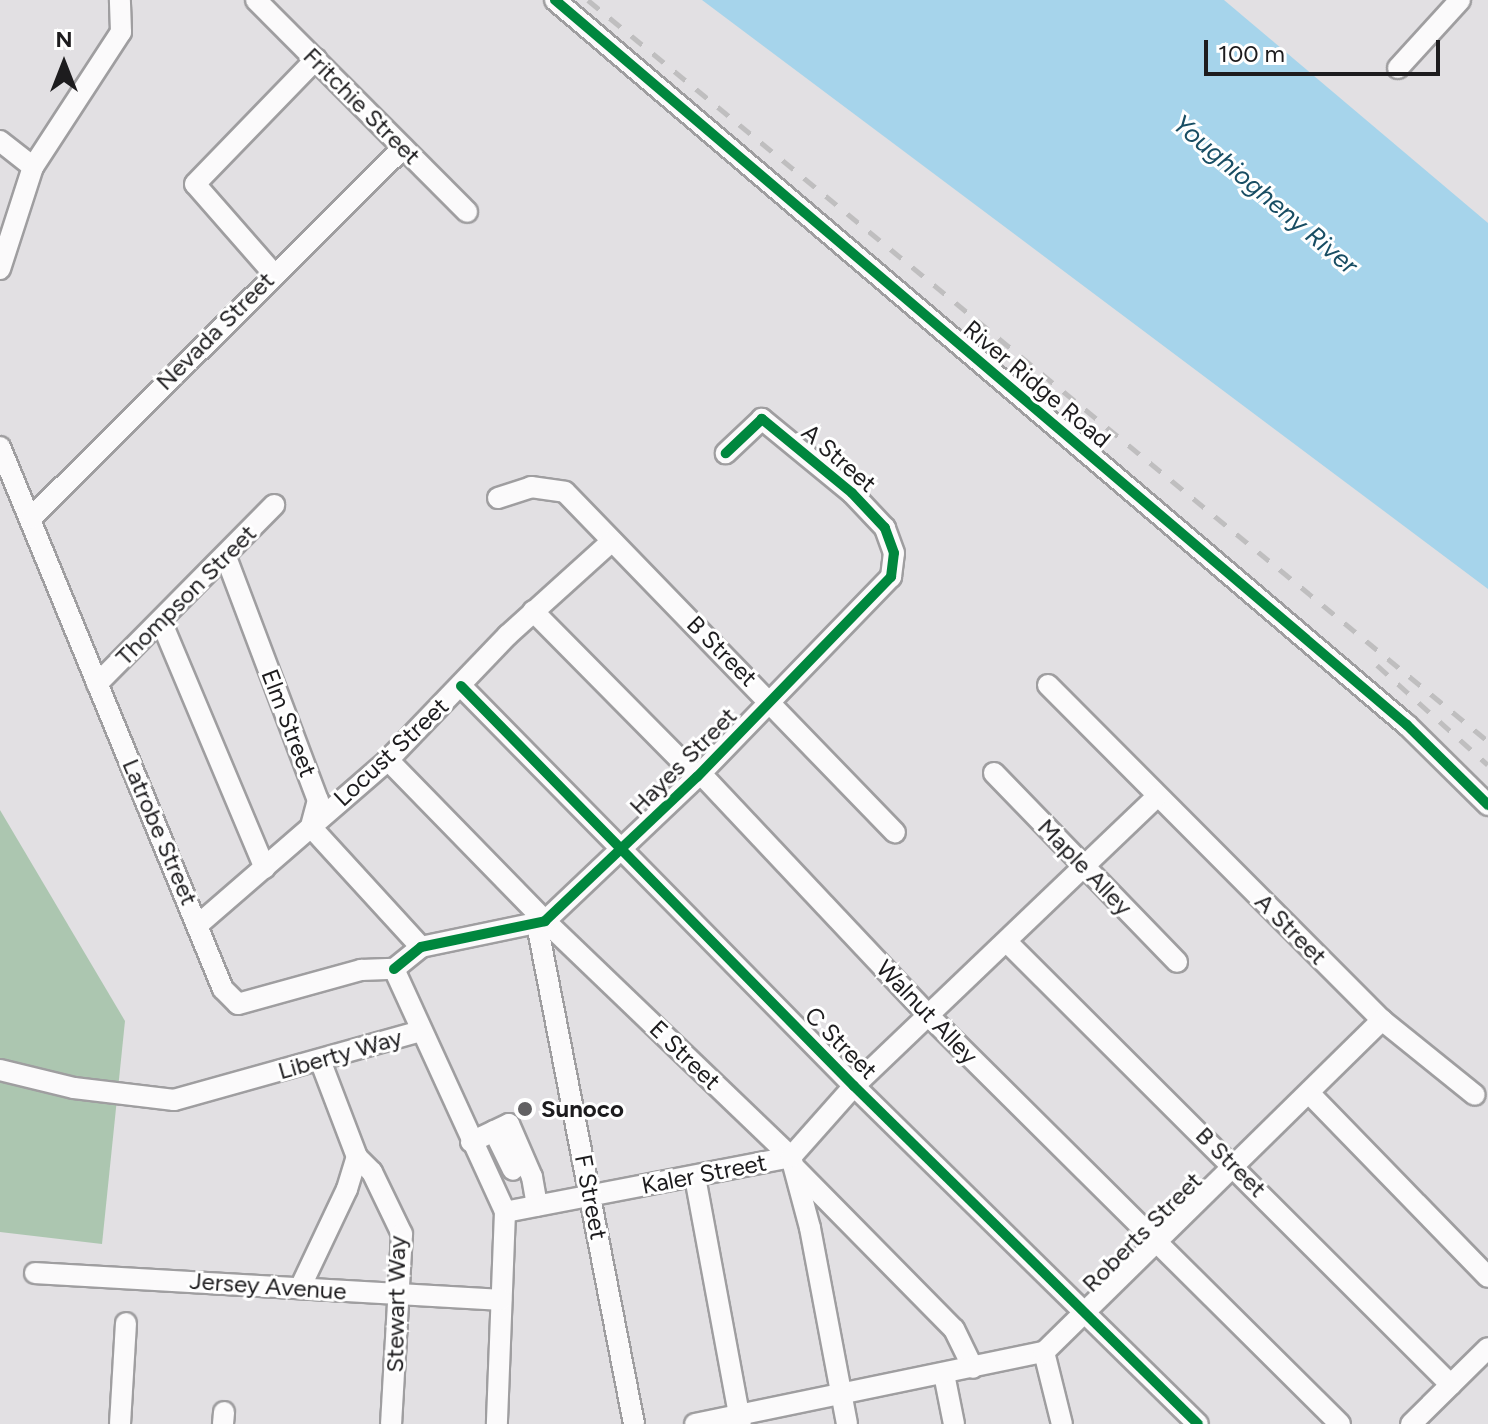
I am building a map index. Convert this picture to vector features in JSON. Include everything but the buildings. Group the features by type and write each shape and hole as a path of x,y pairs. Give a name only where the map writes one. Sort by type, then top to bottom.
{"street":[{"path":"0,269 33,167 121,32 120,0"},
{"name":"Fritchie Street","path":"256,0 467,212"},
{"name":"River Ridge Road","path":"555,0 1407,725 1488,805"},
{"path":"1398,68 1460,0"},
{"path":"273,273 195,184 316,59"},
{"path":"0,141 33,167"},
{"name":"Nevada Street","path":"31,518 273,273 403,148"},
{"name":"A Street","path":"726,453 762,419 852,493 885,528 894,553 891,577"},
{"name":"Latrobe Street","path":"0,447 199,924 223,989 238,1004 361,970 394,969"},
{"name":"B Street","path":"498,498 531,487 565,492 771,700 895,832"},
{"name":"Thompson Street","path":"97,684 226,557 274,505"},
{"name":"Locust Street","path":"199,924 388,760 533,611 612,541"},
{"name":"Elm Street","path":"226,557 318,800 311,827"},
{"name":"Hayes Street","path":"541,922 699,776 891,577"},
{"name":"Walnut Alley","path":"533,611 699,776 929,1016 1160,1242"},
{"path":"161,621 265,868"},
{"name":"A Street","path":"1048,685 1382,1020 1475,1095"},
{"name":"C Street","path":"461,686 854,1086 1198,1424"},
{"name":"E Street","path":"388,760 541,922 792,1162 954,1329 973,1368"},
{"name":"Maple Alley","path":"994,773 1177,962"},
{"name":"Kaler Street","path":"505,1212 792,1162 854,1086 1157,796"},
{"path":"311,827 421,947"},
{"path":"418,1032 394,969 421,947 541,922"},
{"name":"F Street","path":"541,922 634,1424"},
{"name":"B Street","path":"1007,942 1237,1167 1451,1385"},
{"name":"Roberts Street","path":"695,1424 741,1420 1044,1352 1087,1315 1382,1020"},
{"name":"Liberty Way","path":"0,1070 74,1088 174,1100 418,1032 511,1171 505,1212 497,1424"},
{"name":"Stewart Way","path":"320,1060 357,1157 372,1172 402,1234 391,1424"},
{"path":"1310,1094 1488,1277"},
{"path":"489,1134 509,1124 511,1171 537,1206"},
{"path":"300,1288 357,1157"},
{"path":"792,1162 847,1424"},
{"path":"695,1177 741,1420"},
{"path":"1160,1242 1340,1424"},
{"name":"Jersey Avenue","path":"35,1273 501,1300"},
{"path":"120,1424 126,1323"},
{"path":"1411,1424 1488,1348"},
{"path":"1044,1352 1062,1424"},
{"path":"944,1374 954,1424"}],"green space":[{"path":"0,810 125,1021 102,1244 0,1232"}],"water":[{"name":"Youghiogheny River","path":"702,0 1224,0 1488,223 1488,589"}],"railway":[{"path":"588,0 1488,741"},
{"path":"1377,665 1488,765"}],"cycle path":[{"path":"555,0 1407,725 1488,805"},
{"path":"394,969 421,947 545,921 697,777 891,577 894,553 885,528 852,493 762,419 726,453"},
{"path":"461,686 854,1086 1198,1424"}],"place":[{"name":"Sunoco","path":"525,1109"}]}
